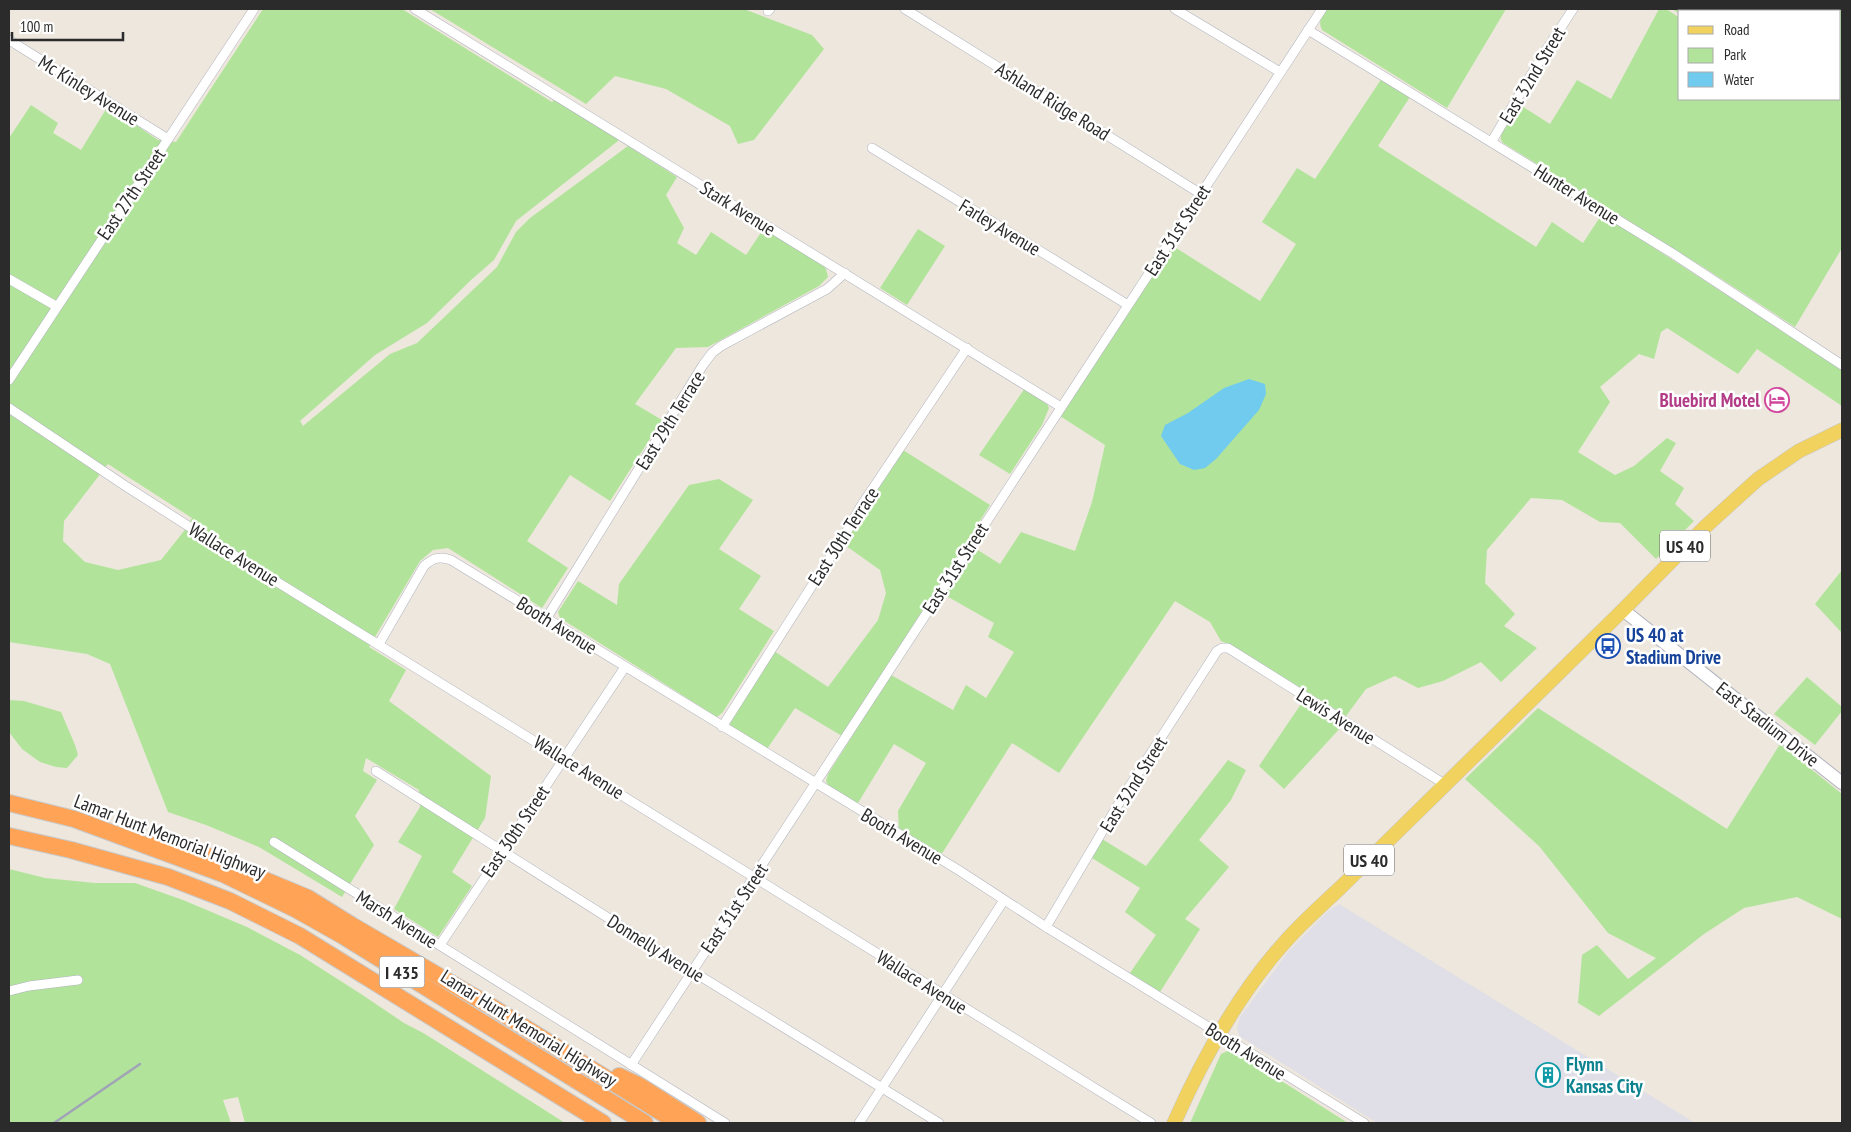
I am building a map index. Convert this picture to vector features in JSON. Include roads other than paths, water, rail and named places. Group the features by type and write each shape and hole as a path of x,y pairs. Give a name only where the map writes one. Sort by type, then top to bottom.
{"highway":[{"name":"Lamar Hunt Memorial Highway","path":"9,803 74,819 147,845 223,874 295,909 335,931 645,1123"},
{"name":"Lamar Hunt Memorial Highway","path":"9,836 71,850 168,877 230,901 300,936 602,1123"},
{"path":"147,845 179,844 308,898 352,926 492,1007 678,1123"},
{"path":"578,1060 599,1066 640,1086 698,1123"},
{"path":"573,1105 591,1123"}],"main road":[{"name":"US 40","path":"1174,1123 1186,1095 1219,1034 1267,964 1299,926 1446,785 1705,527 1758,479 1798,451 1841,428"},
{"name":"East Stadium Drive","path":"1623,610 1842,783"}],"street":[{"name":"East 27th Street","path":"9,380 56,306 254,9"},
{"name":"Stark Avenue","path":"416,9 1061,407"},
{"name":"Ashland Ridge Road","path":"905,9 1201,194"},
{"path":"1175,9 1280,72"},
{"name":"East 31st Street","path":"631,1065 1322,9"},
{"name":"East 32nd Street","path":"1492,141 1542,55 1573,9"},
{"name":"Hunter Avenue","path":"1308,30 1492,141 1688,263 1842,365"},
{"name":"Mc Kinley Avenue","path":"9,40 168,139"},
{"name":"Farley Avenue","path":"872,148 1128,304"},
{"name":"East 29th Terrace","path":"546,619 712,353 827,289 845,273"},
{"path":"9,279 56,306"},
{"name":"East 30th Terrace","path":"722,727 861,506 967,348"},
{"name":"Wallace Avenue","path":"9,408 132,490 1151,1123"},
{"name":"Booth Avenue","path":"379,644 424,566 430,560 437,558 451,560 1364,1123"},
{"name":"East 32nd Street","path":"1046,927 1133,782 1217,651 1226,648"},
{"name":"Lewis Avenue","path":"1226,648 1446,785"},
{"name":"East 30th Street","path":"440,945 625,667"},
{"name":"Donnelly Avenue","path":"376,770 692,971 939,1123"},
{"name":"Marsh Avenue","path":"274,842 725,1123"},
{"path":"859,1123 1004,900"},
{"path":"9,991 29,986 78,980"}],"water":[{"path":"1249,379 1265,384 1266,394 1259,410 1216,459 1205,468 1194,470 1180,464 1161,436 1165,425 1188,413 1224,388"}],"railway":[{"path":"54,1123 140,1064"}],"place":[{"name":"Bluebird Motel","path":"1777,400"},
{"name":"US 40 at Stadium Drive","path":"1608,646"},
{"name":"Flynn Kansas City","path":"1548,1075"}]}
